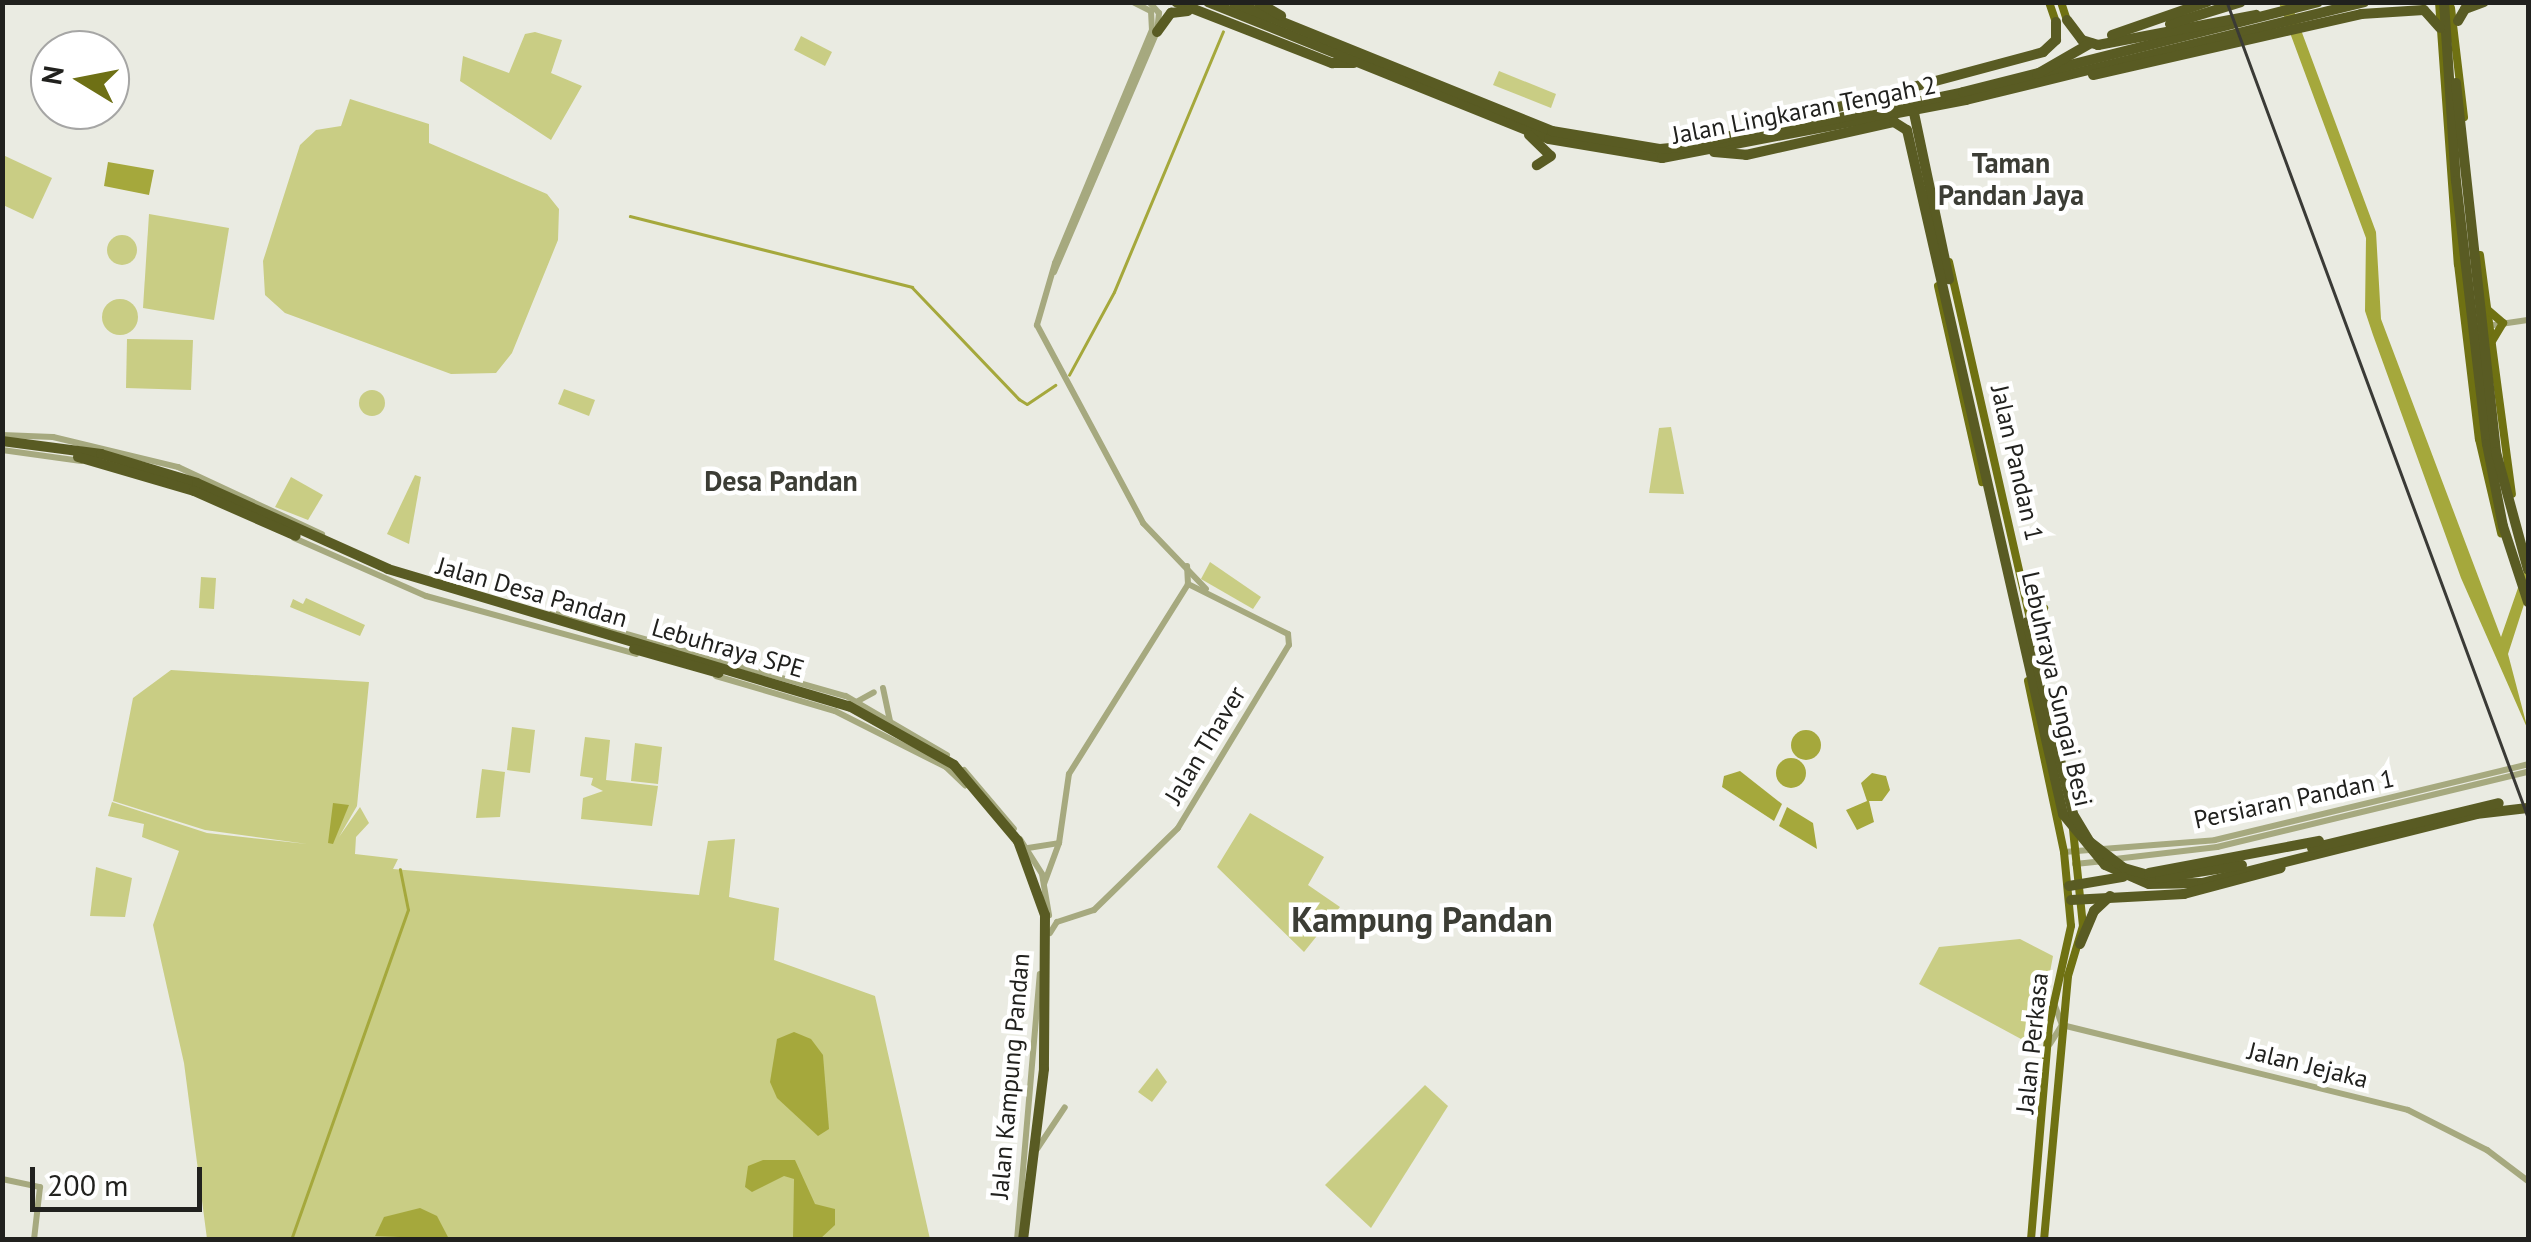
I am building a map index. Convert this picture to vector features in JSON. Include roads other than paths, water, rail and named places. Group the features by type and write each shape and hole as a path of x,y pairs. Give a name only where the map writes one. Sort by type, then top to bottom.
{"highway":[{"path":"1176,2 1332,63 1358,62"},
{"name":"Jalan Lingkaran Tengah 2","path":"1208,2 1524,130 1632,156 1714,152 2278,18"},
{"name":"Jalan Lingkaran Tengah 2","path":"1232,2 1573,138 1625,148 1700,146 1770,136 2321,6 2363,8"},
{"path":"1258,2 1308,32"},
{"path":"2037,74 2058,58 2207,2"},
{"path":"2062,21 2082,40 2098,45 2166,28 2241,2"},
{"path":"2458,21 2465,9 2484,2"},
{"path":"2446,4 2460,180 2498,508 2528,602"},
{"path":"1915,134 1932,113 2363,8 2424,10 2440,28"},
{"path":"1157,32 1171,13 1198,11"},
{"path":"2187,21 2278,18 2311,23"},
{"path":"2062,21 2077,61 2065,79"},
{"path":"1700,146 1711,138 2043,52 2056,40 2062,21"},
{"path":"1865,97 1907,106 1915,134"},
{"path":"1714,152 1746,155 1894,122 1915,134"},
{"path":"1524,130 1550,156 1537,165"},
{"name":"Jalan Pandan 1","path":"1915,134 1941,255"},
{"path":"2460,180 2496,452 2528,570"},
{"name":"Lebuhraya Sungai Besi","path":"1941,255 1996,492 2082,830 2124,868 2160,878 2205,874 2528,805"},
{"name":"Lebuhraya SPE","path":"5,443 146,474 386,576 827,704 950,770 1013,844 1039,916 1038,1068 1020,1240"},
{"path":"2069,886 2280,848 2330,846"},
{"path":"2077,899 2173,895 2281,868 2330,846"},
{"path":"2104,855 2107,880"},
{"path":"2166,870 2159,888 2173,895"},
{"path":"2080,944 2094,910 2111,896"}],"main road":[{"path":"2049,2 2062,21"},
{"path":"2061,2 2062,21"},
{"path":"2446,4 2458,21 2453,90 2468,348 2498,527 2514,560"},
{"path":"2446,4 2440,28 2453,90 2521,548"},
{"name":"Jalan Pandan 1","path":"1941,255 1994,453 2080,863"},
{"name":"Jalan Pandan 1","path":"1941,255 1943,320 2064,852"},
{"path":"2463,307 2476,310 2485,304"},
{"path":"2485,304 2503,323 2490,345"},
{"path":"2468,348 2480,339 2490,345"},
{"path":"1976,458 1994,453"},
{"path":"2033,637 2044,608"},
{"path":"2070,820 2084,841 2104,855"},
{"name":"Jalan Perkasa","path":"2044,1240 2062,1025 2080,944 2077,899 2069,886 2064,852"},
{"name":"Jalan Perkasa","path":"2032,1240 2053,997 2082,884 2080,863"}],"street":[{"path":"1133,2 1151,11 1152,30 1037,316 1044,347 1142,523 1186,562 1206,589"},
{"path":"1053,272 1157,32 1159,14 1149,2"},
{"path":"2466,329 2528,320"},
{"name":"Jalan Desa Pandan","path":"5,443 53,437 178,467 442,589 872,710"},
{"name":"Jalan Desa Pandan","path":"5,443 171,485 426,596 835,711 946,768"},
{"name":"Jalan Desa Pandan","path":"378,561 856,701 872,710"},
{"path":"1186,562 1188,584"},
{"name":"Jalan Kampung Pandan","path":"1045,882 1059,843 1068,774 1188,584"},
{"name":"Jalan Thaver","path":"1050,933 1057,922 1094,910 1178,828 1290,644 1288,634 1206,589 1188,584"},
{"path":"530,625 563,626 598,643"},
{"path":"883,688 890,721"},
{"path":"856,701 874,692"},
{"path":"835,711 860,716 872,710 875,724 946,768"},
{"name":"Jalan Kampung Pandan","path":"872,710 978,784 1026,848 1045,882 1050,933 1031,1159 1020,1240"},
{"name":"Persiaran Pandan 1","path":"2390,804 2528,764"},
{"name":"Jalan Kampung Pandan","path":"946,768 984,802 1032,874 1041,945 1034,1123 1020,1240"},
{"name":"Persiaran Pandan 1","path":"2064,852 2104,855 2216,848 2528,772"},
{"path":"1026,848 1059,843"},
{"name":"Persiaran Pandan 1","path":"2066,865 2104,855"},
{"path":"1041,945 1045,882"},
{"path":"2048,1048 2062,1025 2053,997"},
{"name":"Jalan Jejaka","path":"2062,1025 2408,1110 2487,1150 2528,1181"},
{"path":"1031,1159 1064,1107 1034,1123"},
{"path":"1034,1123 1054,1123"},
{"path":"2,1179 40,1188 34,1240"}],"waterway":[{"path":"1069,375 1114,292 1223,32"},
{"path":"630,216 912,287 1019,399 1027,404 1055,385"},
{"path":"291,1240 408,910 400,870"}],"tram line":[{"path":"2227,2 2528,817"}],"district":[{"name":"Taman Pandan Jaya","path":"2011,179"},
{"name":"Desa Pandan","path":"781,481"},
{"name":"Kampung Pandan","path":"1422,919"}]}
